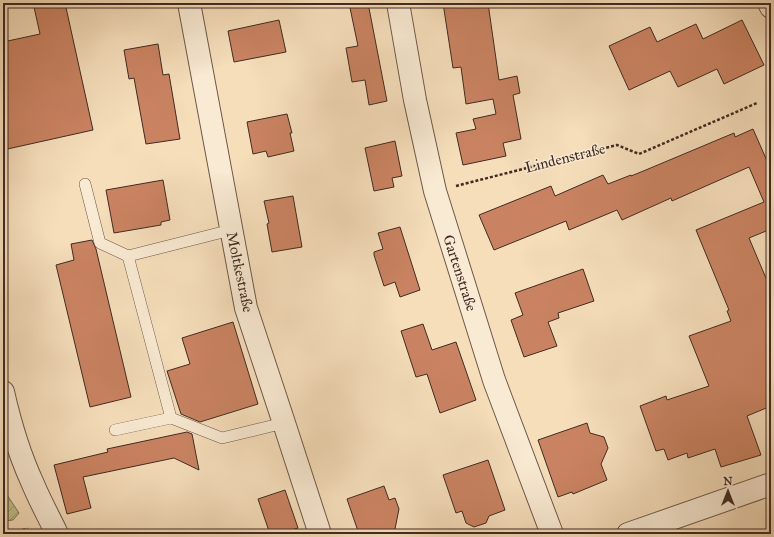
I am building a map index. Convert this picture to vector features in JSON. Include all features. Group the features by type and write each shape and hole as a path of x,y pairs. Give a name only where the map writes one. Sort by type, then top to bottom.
{"street":[{"name":"Moltkestraße","path":"189,3 246,308 320,534"},
{"name":"Gartenstraße","path":"398,3 415,100 435,191 494,380 552,534"},
{"path":"769,3 771,7"},
{"path":"3,392 9,418 32,483 57,534"},
{"path":"628,534 771,484"}],"lane":[{"path":"85,184 100,243 128,256 231,230"},
{"path":"128,256 171,418"},
{"path":"115,430 171,418 222,438 284,423"}],"path":[{"name":"Lindenstraße","path":"435,191 616,145 639,154 757,103"}],"shaded area":[{"path":"3,489 19,513 13,520 3,521"}],"building":[{"path":"44,3 65,3 93,130 3,150 3,42 40,34 34,7 45,5"},
{"path":"349,3 368,3 387,101 369,105 365,80 352,82 346,48 358,46"},
{"path":"443,3 488,3 499,80 517,76 520,93 513,95 521,139 503,143 506,156 463,165 456,133 476,129 473,119 496,114 493,99 466,104 461,67 453,68"},
{"path":"279,20 286,52 234,62 228,31"},
{"path":"742,20 764,65 724,84 717,69 678,87 670,71 629,90 609,46 650,27 657,42 696,24 703,39"},
{"path":"158,44 163,75 169,74 180,139 146,144 134,78 129,79 124,50"},
{"path":"287,114 292,133 290,133 294,151 268,157 266,151 253,154 247,122"},
{"path":"753,129 771,170 771,229 749,238 771,290 771,406 747,416 761,455 721,467 715,449 688,458 687,453 668,460 664,449 656,451 640,406 666,396 667,400 709,386 689,336 731,321 727,311 729,310 696,230 764,202 749,167 672,201 671,198 622,220 617,210 569,230 566,221 494,250 479,215 551,186 555,196 603,175 608,184 641,172 734,133 735,137"},
{"path":"395,141 402,176 392,178 394,187 374,191 365,148"},
{"path":"163,180 170,220 161,222 161,225 114,233 106,190"},
{"path":"293,196 302,247 272,252 267,224 269,223 264,201"},
{"path":"400,227 420,290 400,297 395,282 384,286 374,252 383,249 378,233"},
{"path":"92,240 96,249 131,397 90,407 56,265 74,260 71,244"},
{"path":"583,269 594,301 558,313 559,318 548,322 557,346 524,357 511,320 523,315 515,293"},
{"path":"233,322 258,404 200,422 181,414 167,371 190,364 182,338"},
{"path":"423,324 432,350 456,342 476,400 440,413 427,374 416,377 401,331"},
{"path":"587,423 590,433 604,437 608,448 601,464 607,480 573,494 572,492 558,497 538,440"},
{"path":"187,432 192,434 199,470 174,458 83,477 91,508 67,514 54,465 108,452 107,449"},
{"path":"488,460 505,510 489,516 486,523 474,527 466,523 462,511 456,513 443,475"},
{"path":"384,486 389,500 395,498 399,509 394,534 359,534 347,499"},
{"path":"285,490 298,528 279,534 270,534 258,499"}]}
